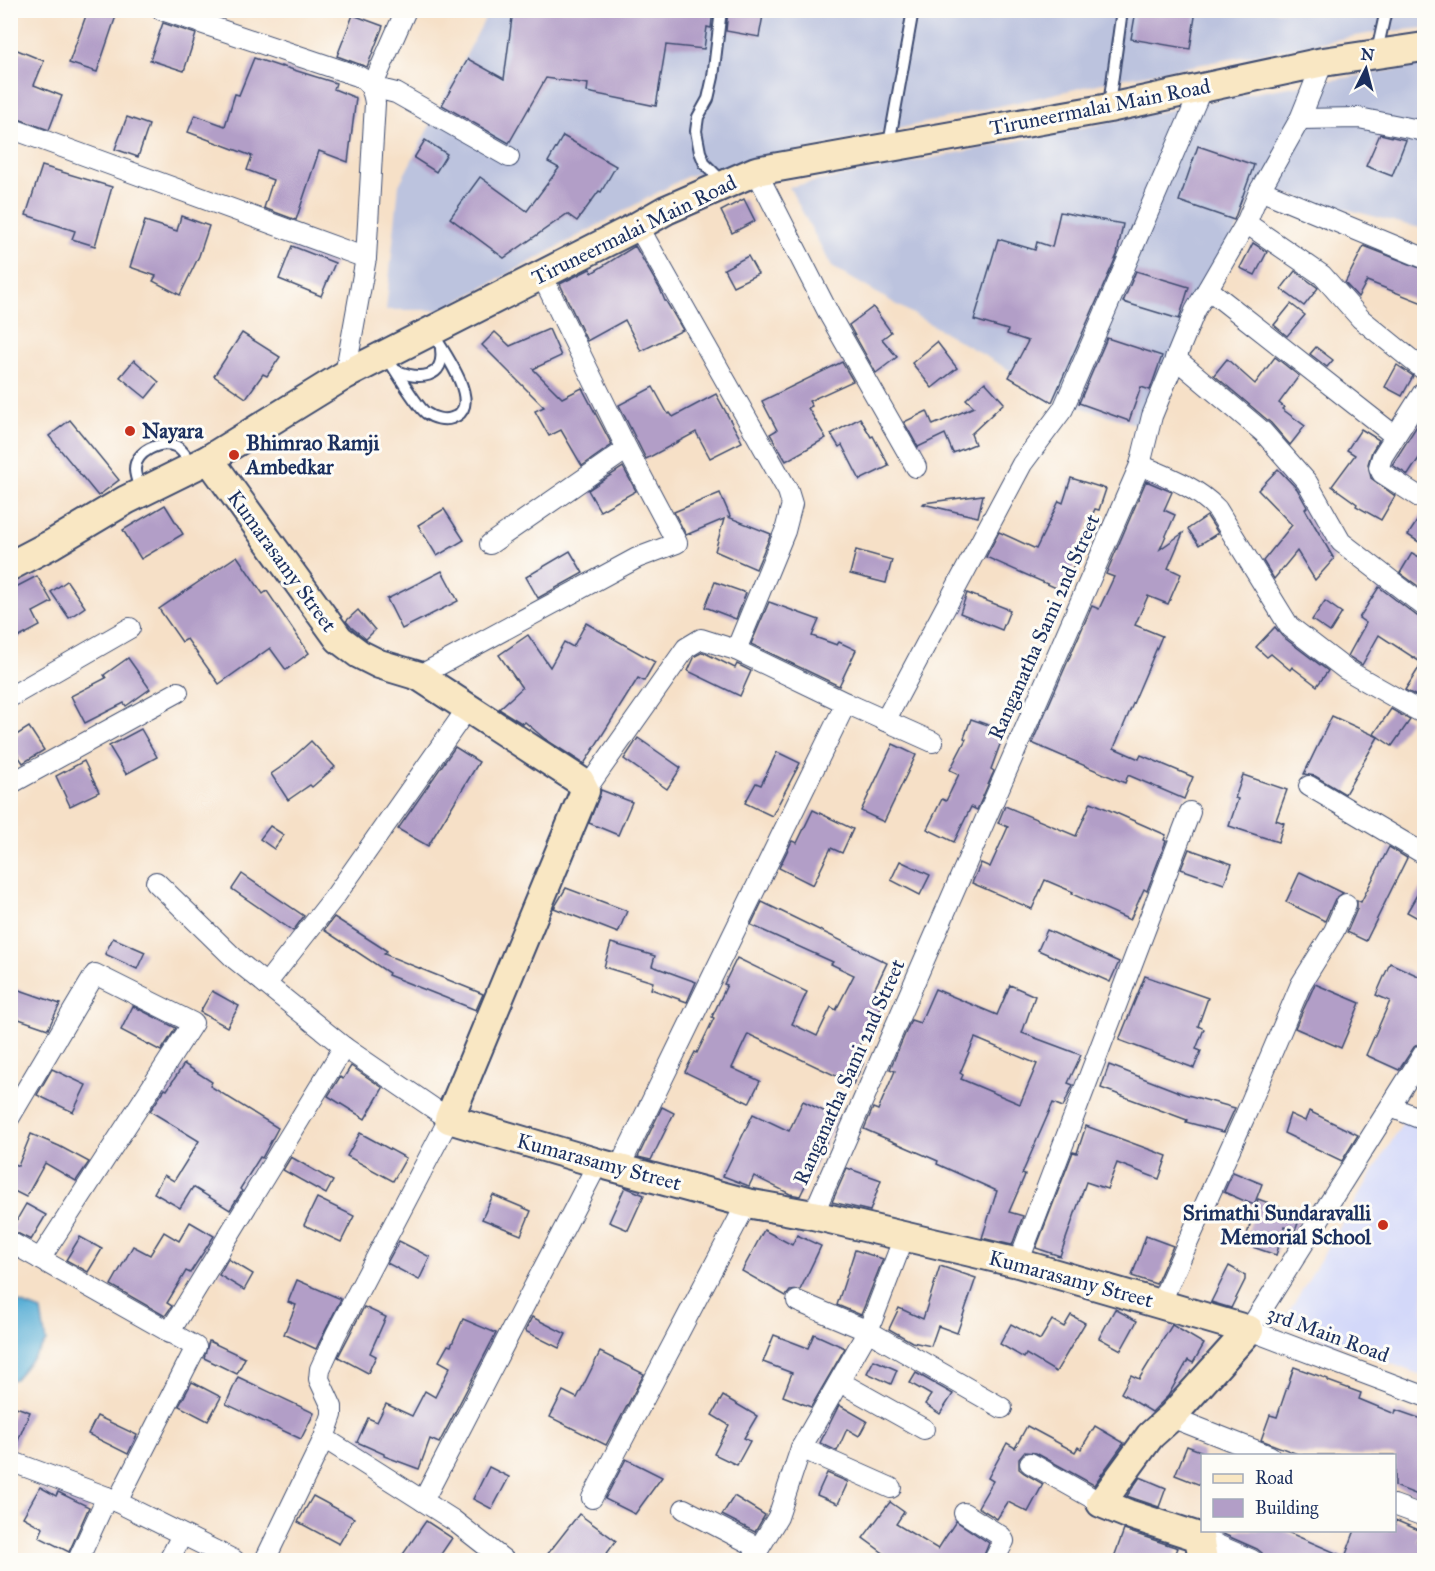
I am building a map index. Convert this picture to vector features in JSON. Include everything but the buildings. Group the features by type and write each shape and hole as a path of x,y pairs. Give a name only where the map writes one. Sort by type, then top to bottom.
{"street":[{"path":"162,10 358,76 365,79 372,87 375,103 366,258 345,375"},
{"path":"372,87 406,10"},
{"name":"Tiruneermalai Main Road","path":"10,566 133,496 201,463 345,375 390,363 436,340 542,276 666,210 756,171 1109,108 1323,62 1425,47"},
{"name":"Ranganatha Sami 2nd Street","path":"813,1215 1140,465 1152,416 1195,311 1246,223 1260,190 1300,119 1323,62"},
{"path":"372,87 396,93 509,157"},
{"path":"885,721 1022,464 1063,410 1202,88"},
{"path":"1300,119 1359,118 1425,130"},
{"path":"10,128 366,258"},
{"path":"756,171 830,316 916,467"},
{"path":"1260,190 1425,258"},
{"path":"1246,223 1322,275 1361,319 1425,370"},
{"path":"638,226 788,492 792,504 785,531 736,650"},
{"path":"419,676 637,558 677,543 627,449 542,276"},
{"path":"1208,289 1395,436"},
{"path":"1175,358 1263,432 1307,482 1341,542 1425,606"},
{"path":"1422,402 1395,436 1382,457 1379,467 1382,473 1425,500"},
{"path":"490,544 627,449"},
{"name":"Kumarasamy Street","path":"201,463 339,639 359,654 379,664 419,676 580,782 585,791"},
{"path":"1140,465 1190,486 1206,497 1217,509 1289,626 1345,669 1425,714"},
{"path":"10,697 130,628"},
{"path":"265,1560 324,1438 332,1415 332,1407 319,1379 320,1369 336,1334 449,1119 585,791 686,648 700,639 736,650 933,742"},
{"path":"10,784 178,692"},
{"path":"423,1501 608,1165 846,703"},
{"path":"266,984 336,895 467,709"},
{"path":"1309,786 1425,854"},
{"path":"1018,1263 1190,812"},
{"path":"156,882 236,960 344,1047 449,1119"},
{"path":"1160,1304 1245,1116 1301,984 1334,931 1346,904"},
{"path":"10,1117 95,974 193,1023 40,1259"},
{"path":"169,1334 344,1047"},
{"path":"1101,1503 1150,1437 1171,1417 1249,1330 1425,1053"},
{"path":"1391,1107 1425,1120"},
{"name":"Kumarasamy Street","path":"449,1119 747,1203 813,1215 1018,1263 1249,1330"},
{"path":"592,1498 747,1203"},
{"path":"684,1509 755,1554 778,1517 801,1448 868,1331 904,1237"},
{"path":"10,1242 169,1334 196,1347 78,1560"},
{"path":"797,1301 868,1331 1002,1407"},
{"name":"3rd Main Road","path":"1249,1330 1425,1396"},
{"path":"840,1382 924,1429"},
{"path":"1171,1417 1267,1454"},
{"path":"324,1438 453,1520 504,1560"},
{"path":"801,1448 891,1488"},
{"path":"10,1461 112,1499 234,1560"},
{"path":"1030,1463 1101,1503 1201,1549 1252,1560"},
{"path":"1396,1504 1425,1516"},
{"path":"964,1513 1000,1536 1004,1541 994,1560"},
{"path":"169,1560 182,1535"}],"lane":[{"path":"722,10 713,76 708,99 698,117 696,131 705,164 725,184"},
{"path":"888,147 913,10"},
{"path":"1109,108 1122,10"},
{"path":"1377,54 1386,10"},
{"path":"390,363 424,412 438,419 449,420 461,415 467,404 465,391 436,340"}],"shaded area":[{"path":"489,11 1424,11 1424,28 1373,33 1120,79 688,176 442,310 386,310 399,185"},
{"path":"1424,65 1424,229 1258,187 1139,425 1066,403 832,267 789,187 1259,92"},
{"name":"Srimathi Sundaravalli Memorial School","path":"1405,1119 1424,1126 1424,1366 1421,1375 1282,1323"}],"water":[{"path":"15,1301 41,1311 46,1342 15,1379 11,1380 11,1303"}],"place":[{"name":"Nayara","path":"130,431"},
{"name":"Bhimrao Ramji Ambedkar","path":"234,455"},
{"name":"Srimathi Sundaravalli Memorial School","path":"1383,1225"}]}
